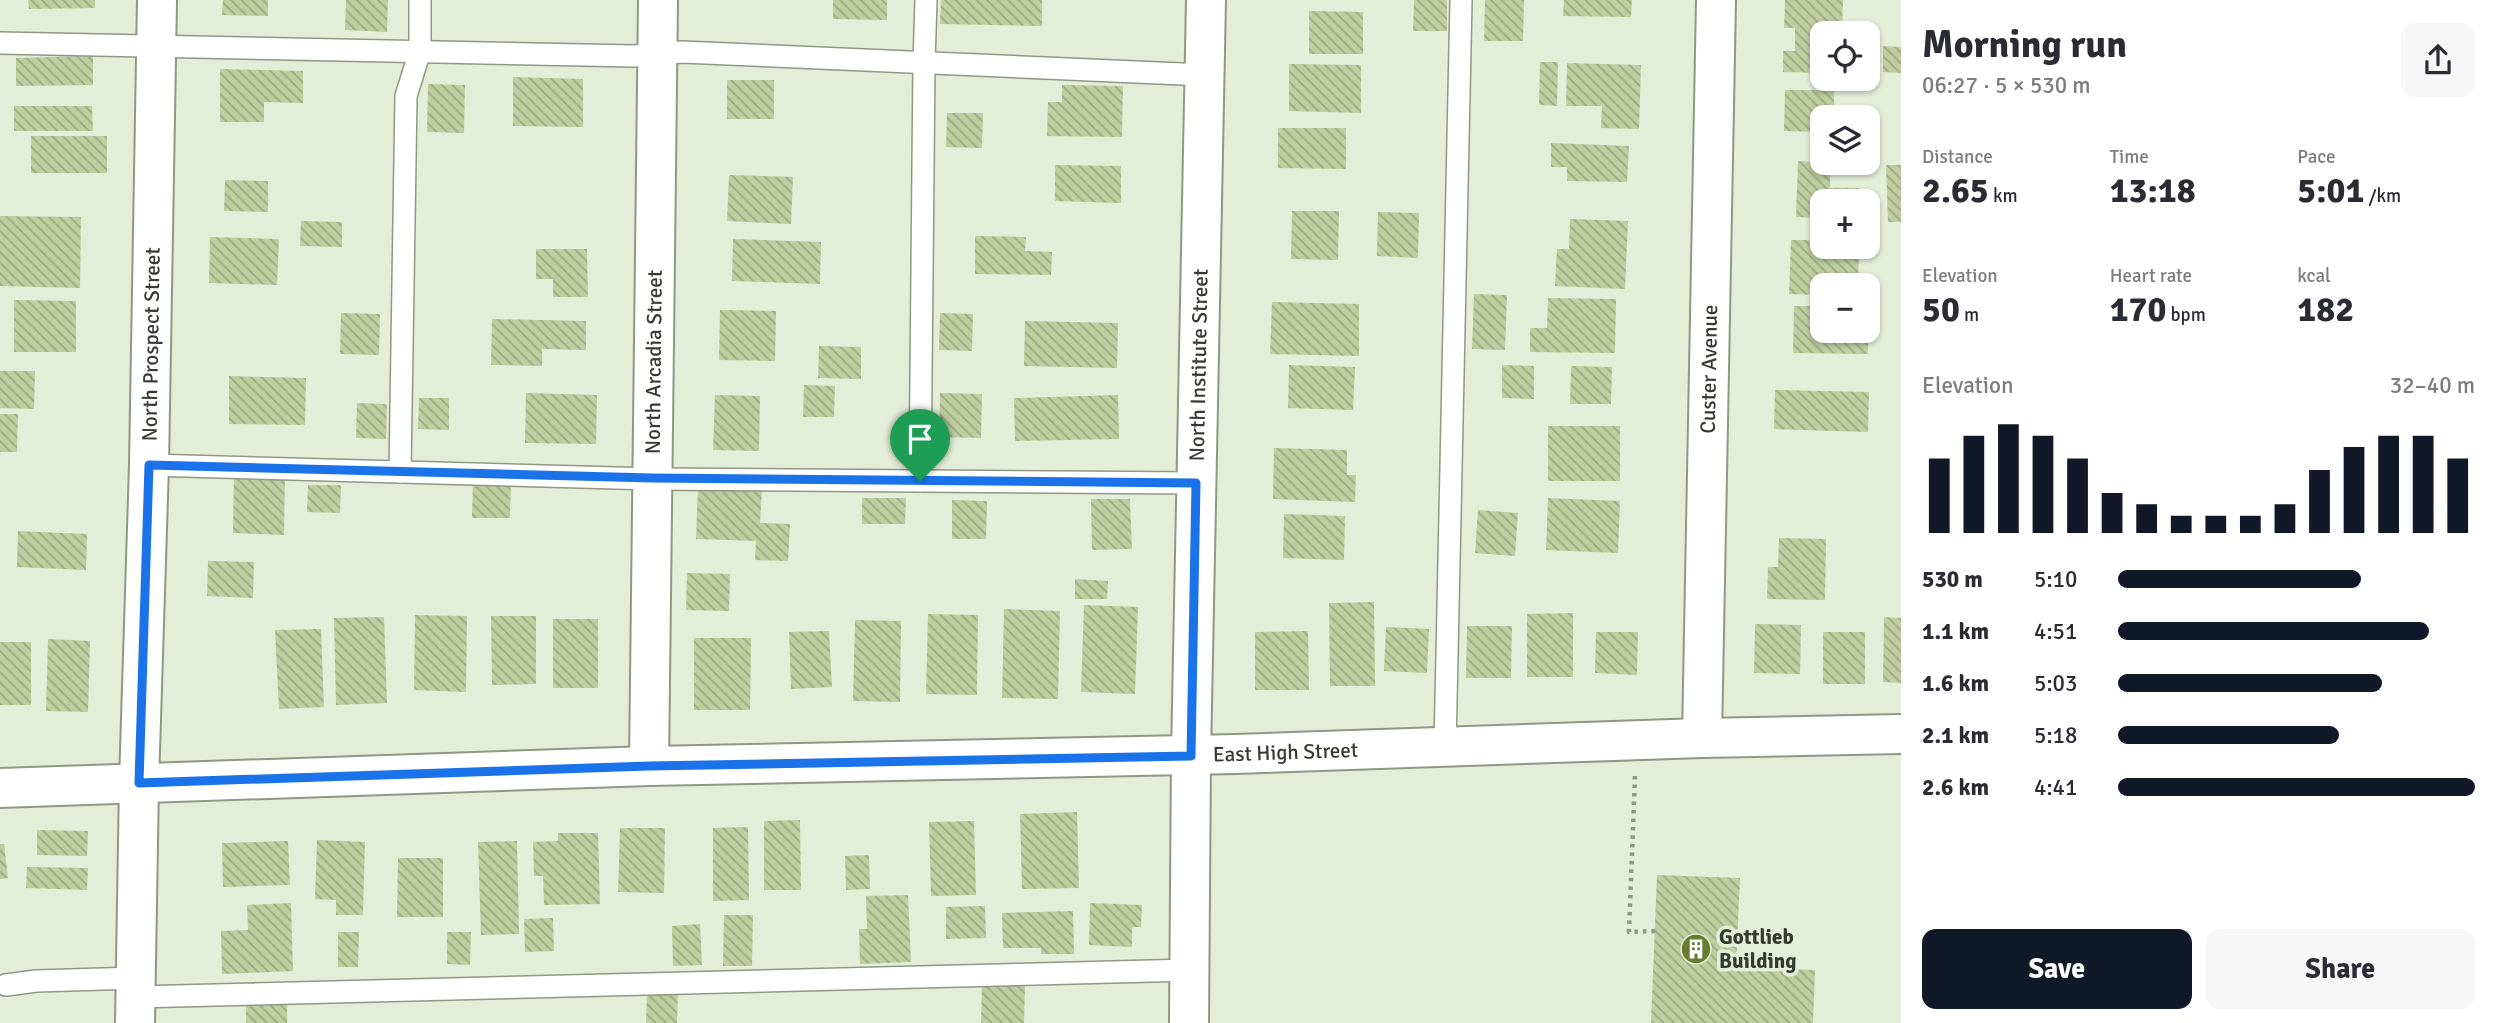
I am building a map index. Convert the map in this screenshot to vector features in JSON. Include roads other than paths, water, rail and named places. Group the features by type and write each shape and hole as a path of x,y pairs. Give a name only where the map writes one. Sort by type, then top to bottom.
{"street":[{"name":"North Prospect Street","path":"136,999 158,0"},
{"name":"North Arcadia Street","path":"649,766 658,0"},
{"name":"North Institute Street","path":"1189,1023 1191,756 1206,0"},
{"name":"Custer Avenue","path":"1702,738 1716,0"},
{"name":"East High Street","path":"0,788 649,766 1191,756 1636,740 1901,734"}],"lane":[{"path":"400,472 406,96 419,51 420,0"},
{"path":"920,481 926,0"},
{"path":"1445,748 1461,0"},
{"path":"0,43 634,56 682,52 1205,75"},
{"path":"149,465 652,478 1196,483"},
{"path":"6,985 36,981 136,999 1190,970"}],"place":[{"name":"Gottlieb Building","path":"1696,949"}]}
